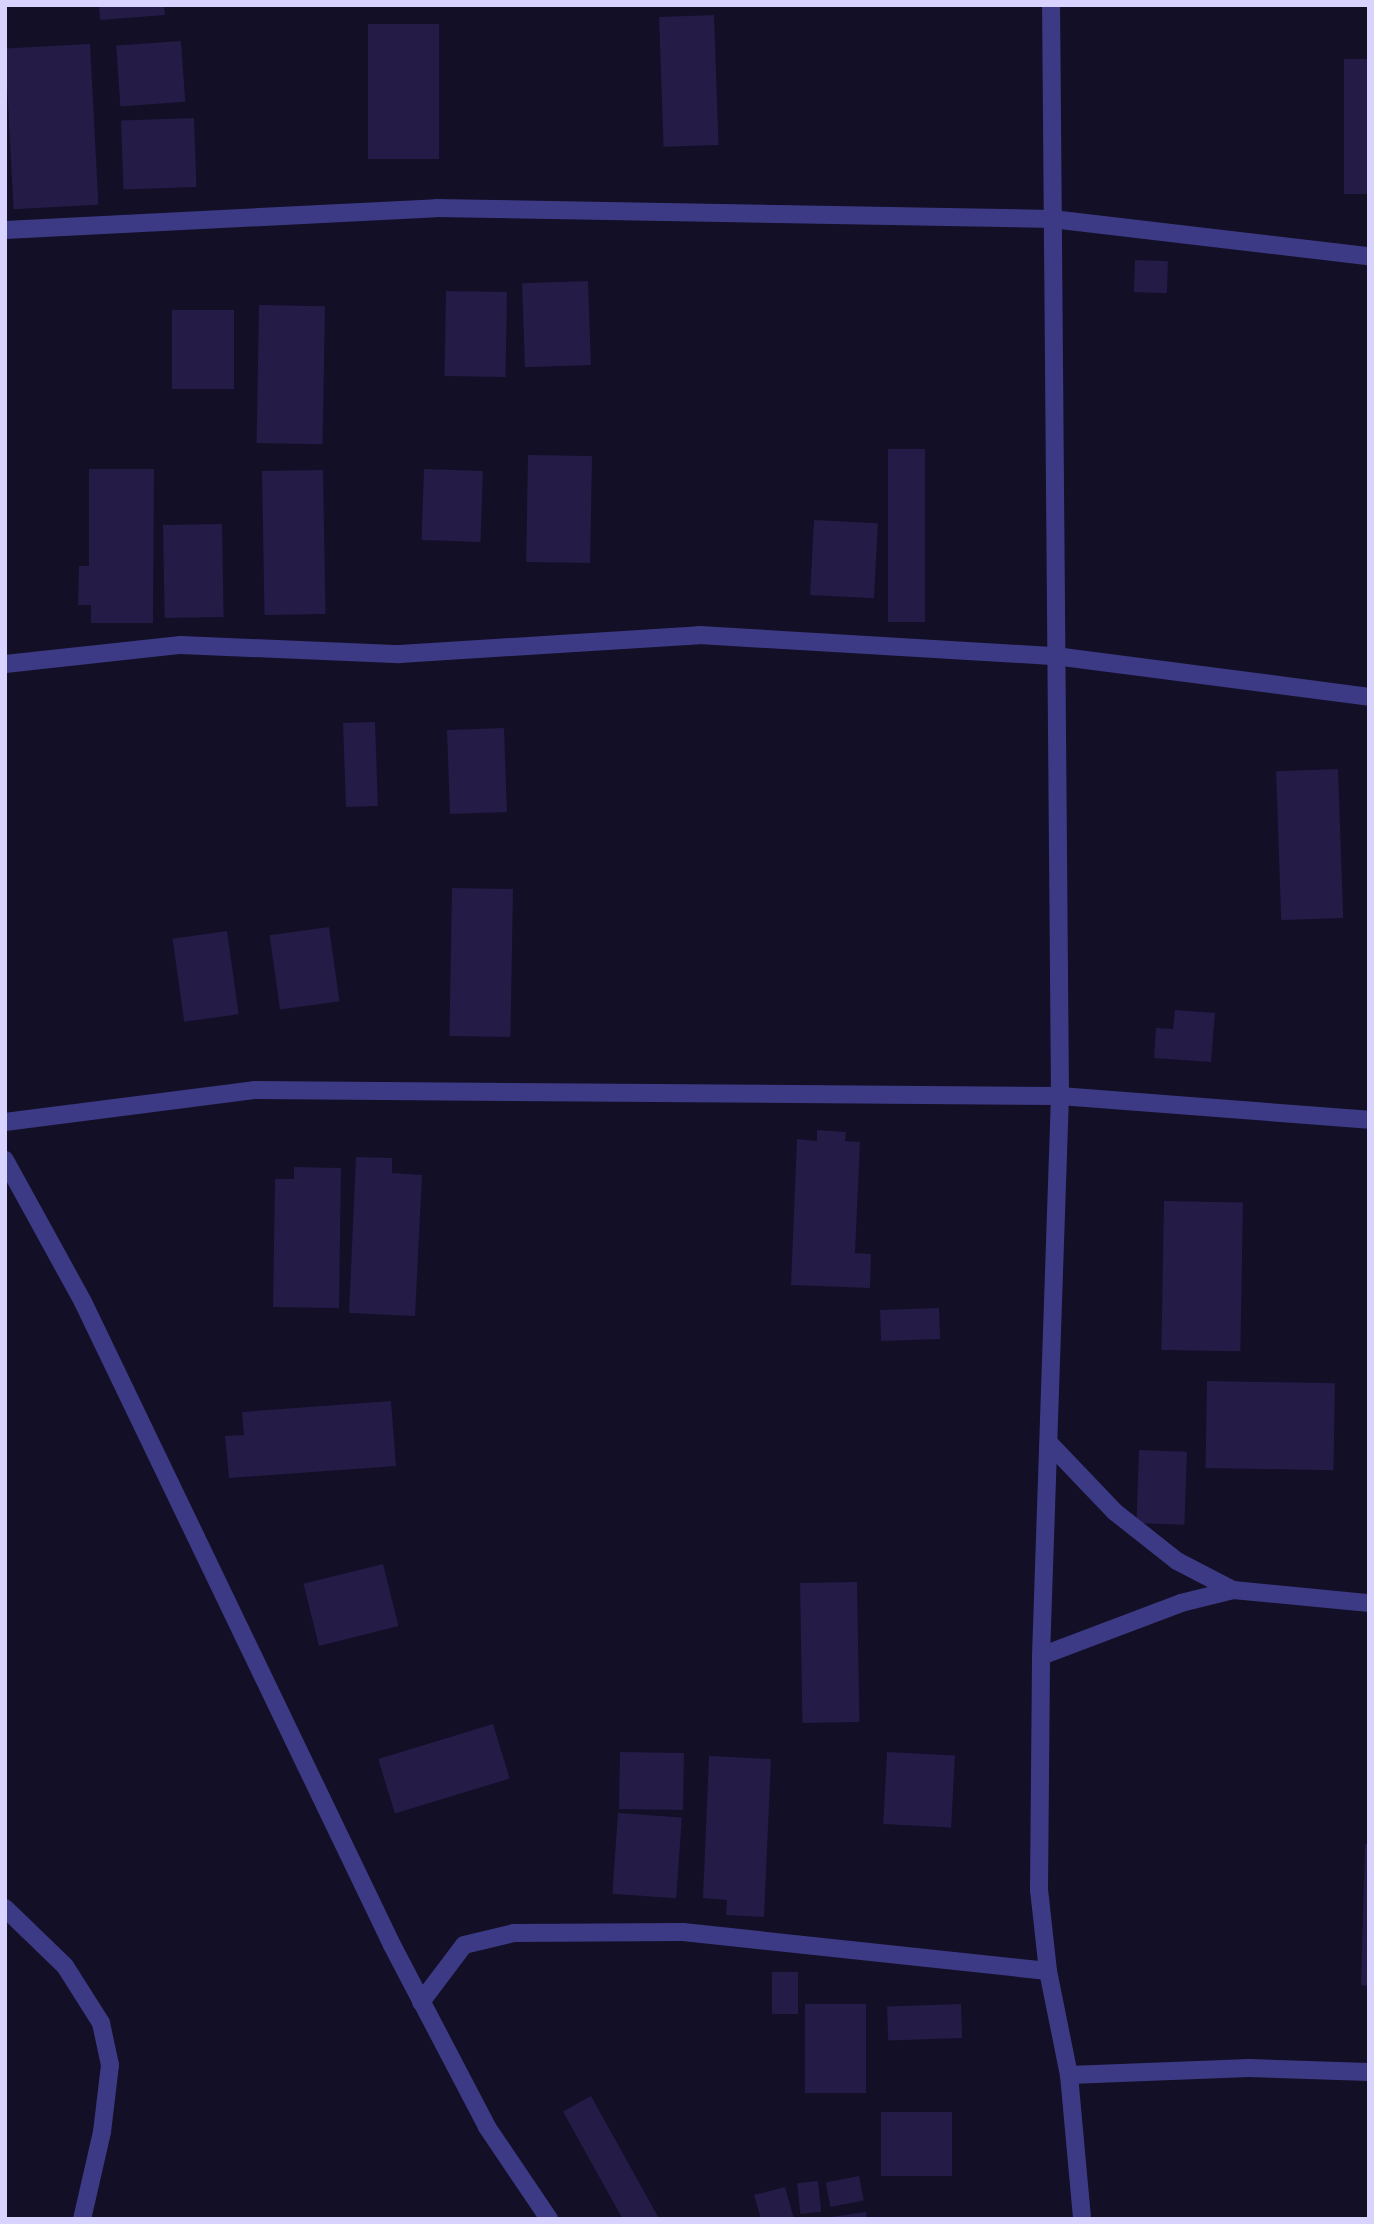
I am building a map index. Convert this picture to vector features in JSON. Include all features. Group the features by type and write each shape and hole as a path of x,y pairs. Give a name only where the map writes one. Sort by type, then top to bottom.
{"street":[{"path":"1051,5 1060,1096 1041,1656 1039,1890 1048,1971 1069,2075 1082,2219"},
{"path":"5,230 436,208 1052,219 1369,256"},
{"path":"5,664 181,645 400,654 699,635 1055,656 1369,697"},
{"path":"5,1122 254,1090 1060,1096 1369,1120"},
{"path":"5,1160 83,1302 421,2002 487,2127 549,2219"},
{"path":"1050,1444 1115,1512 1177,1561 1233,1590"},
{"path":"1041,1656 1181,1603 1233,1590 1369,1603"},
{"path":"5,1908 65,1966 101,2023 110,2065 102,2132 82,2219"},
{"path":"421,2002 464,1945 513,1933 683,1932 1048,1971"},
{"path":"1069,2075 1250,2068 1369,2072"}],"building":[{"path":"99,5 164,5 165,15 100,20"},
{"path":"714,15 719,145 664,147 659,17"},
{"path":"368,24 439,24 439,159 368,159"},
{"path":"181,41 185,102 120,106 116,46"},
{"path":"90,44 98,205 14,209 5,48"},
{"path":"1344,59 1369,59 1369,194 1344,194"},
{"path":"194,118 196,187 123,190 121,121"},
{"path":"1135,260 1168,261 1167,293 1134,292"},
{"path":"588,281 591,365 525,367 522,283"},
{"path":"446,291 507,292 506,377 445,376"},
{"path":"259,305 325,306 323,444 257,443"},
{"path":"172,310 234,310 234,389 172,389"},
{"path":"888,449 925,449 925,622 888,622"},
{"path":"528,455 592,456 590,563 526,562"},
{"path":"89,469 154,469 153,623 91,623 91,605 78,605 79,566 89,566"},
{"path":"424,469 483,471 480,542 422,540"},
{"path":"323,470 326,614 265,615 262,471"},
{"path":"814,520 878,523 874,598 810,595"},
{"path":"222,524 224,617 165,618 163,525"},
{"path":"375,722 378,806 346,807 343,723"},
{"path":"504,728 507,812 450,814 447,730"},
{"path":"1338,769 1343,918 1281,920 1276,771"},
{"path":"452,888 513,889 510,1037 449,1036"},
{"path":"329,927 339,1001 280,1010 270,935"},
{"path":"227,931 239,1014 184,1022 173,939"},
{"path":"1175,1010 1215,1013 1211,1062 1154,1058 1156,1028 1173,1029"},
{"path":"817,1130 846,1132 845,1141 860,1142 855,1253 871,1254 870,1288 791,1285 797,1139 817,1141"},
{"path":"356,1157 392,1158 392,1173 422,1175 415,1316 349,1313"},
{"path":"294,1167 341,1168 339,1308 273,1307 275,1179 294,1179"},
{"path":"1164,1201 1243,1202 1240,1351 1161,1350"},
{"path":"939,1308 940,1339 881,1341 880,1310"},
{"path":"1207,1381 1335,1383 1333,1470 1205,1468"},
{"path":"391,1401 396,1466 229,1478 225,1436 244,1435 242,1412"},
{"path":"1139,1450 1187,1452 1184,1525 1136,1523"},
{"path":"383,1564 398,1626 319,1646 303,1584"},
{"path":"857,1582 859,1722 802,1723 800,1583"},
{"path":"493,1724 510,1779 395,1814 378,1759"},
{"path":"620,1752 684,1753 683,1810 619,1809"},
{"path":"887,1752 955,1756 951,1827 883,1824"},
{"path":"709,1756 771,1759 764,1917 726,1915 727,1900 703,1898"},
{"path":"618,1813 682,1817 676,1898 612,1894"},
{"path":"1365,1844 1369,1844 1369,1986 1361,1985"},
{"path":"772,1972 798,1972 798,2014 772,2014"},
{"path":"805,2004 866,2004 866,2093 805,2093"},
{"path":"961,2004 962,2038 888,2041 887,2007"},
{"path":"591,2096 659,2219 623,2219 563,2112"},
{"path":"881,2112 952,2112 952,2176 881,2176"},
{"path":"859,2176 864,2201 830,2207 826,2182"},
{"path":"818,2181 821,2212 800,2214 797,2183"},
{"path":"785,2187 794,2219 761,2219 754,2195"},
{"path":"866,2212 867,2219 831,2219 831,2217"}]}
